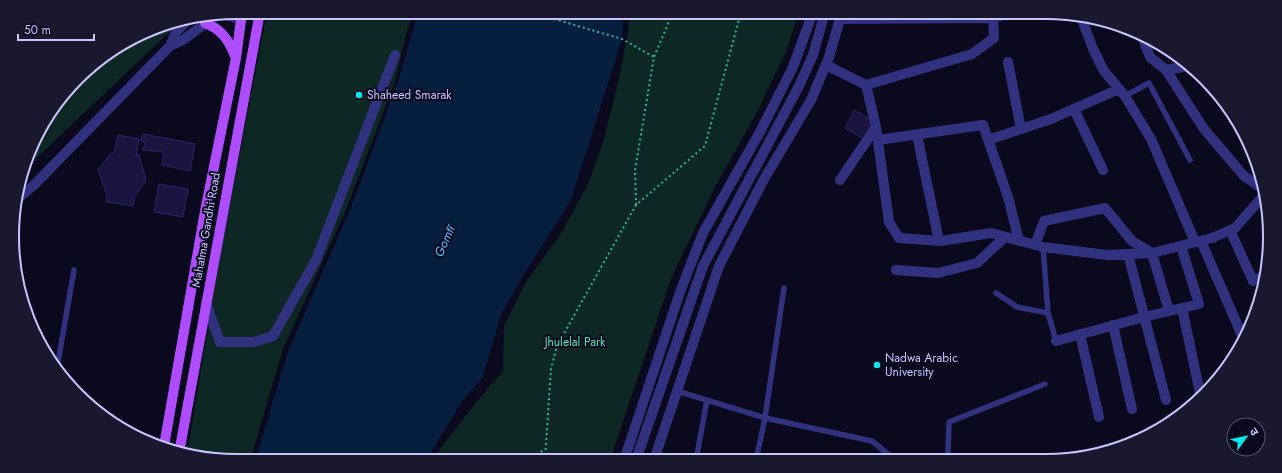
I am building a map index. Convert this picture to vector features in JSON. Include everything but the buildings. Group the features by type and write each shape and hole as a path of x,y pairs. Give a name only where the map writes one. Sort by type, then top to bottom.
{"main road":[{"name":"Mahatma Gandhi Road","path":"165,441 206,211 236,58 241,19"},
{"name":"Mahatma Gandhi Road","path":"180,447 259,19"},
{"path":"205,23 220,31 227,38 236,58"}],"street":[{"path":"626,454 680,292 703,233 761,130 793,67 810,19"},
{"path":"638,454 703,266 799,86 813,55 823,19"},
{"path":"656,454 723,257 763,181 811,100 826,65 841,19"},
{"path":"826,65 866,85 972,54 994,38 993,19"},
{"path":"23,194 33,186 170,46 183,40 209,21"},
{"path":"1083,22 1093,49 1104,71 1122,92 1151,139 1241,333"},
{"path":"170,46 176,32 183,25"},
{"path":"1144,42 1150,57 1166,70 1204,129 1244,176 1257,185"},
{"path":"206,302 220,342 254,342 274,336 316,260 395,55"},
{"path":"1008,62 1021,129"},
{"path":"1166,70 1182,67"},
{"path":"866,85 876,127 889,222 899,238 938,241 991,233 1039,246 1107,255 1152,253 1198,241 1235,228 1260,200"},
{"path":"988,140 1122,92"},
{"path":"1074,108 1103,170"},
{"path":"878,140 983,125 1008,197 1018,241"},
{"path":"840,180 876,127"},
{"path":"917,135 938,241"},
{"path":"1039,246 1044,221 1105,208 1132,241 1152,253 1169,311"},
{"path":"1230,230 1253,282 1259,279"},
{"path":"896,270 938,273 977,263 1006,237"},
{"path":"1056,341 1113,325 1199,304 1181,246"},
{"path":"1128,254 1166,400"},
{"path":"1182,308 1199,390"},
{"path":"1113,325 1132,409"},
{"path":"1080,334 1099,417"}],"lane":[{"path":"1122,92 1149,84 1190,160"},
{"path":"1039,246 1048,313 1056,341"},
{"path":"58,360 74,270"},
{"path":"757,454 765,418 784,288"},
{"path":"996,294 1017,307 1048,313"},
{"path":"947,454 948,422 1046,384"},
{"path":"677,391 765,418 872,442 887,454"},
{"path":"697,454 707,400"}],"path":[{"path":"554,19 622,39 654,58"},
{"path":"636,205 635,170 654,58 671,19"},
{"path":"545,454 551,369 557,346 636,205 706,146 739,19"},
{"path":"537,454 545,449"}],"green space":[{"path":"266,19 411,19 407,31 395,81 346,210 283,349 252,454 222,454 188,449 218,266"},
{"name":"Jhulelal Park","path":"629,19 797,19 786,52 756,114 715,187 672,276 612,454 436,454 478,400 503,371 504,326 526,282 562,232 588,184 604,139 628,33"},
{"path":"173,29 33,161 41,140 64,104 93,73 104,64 140,41"}],"water":[{"name":"Gomtī","path":"416,19 623,19 622,39 571,200 523,276 501,315 483,377 461,403 430,454 257,454 288,351 352,205 399,79"}],"place":[{"name":"Shaheed Smarak","path":"359,95"},
{"name":"Nadwa Arabic University","path":"877,365"}]}
